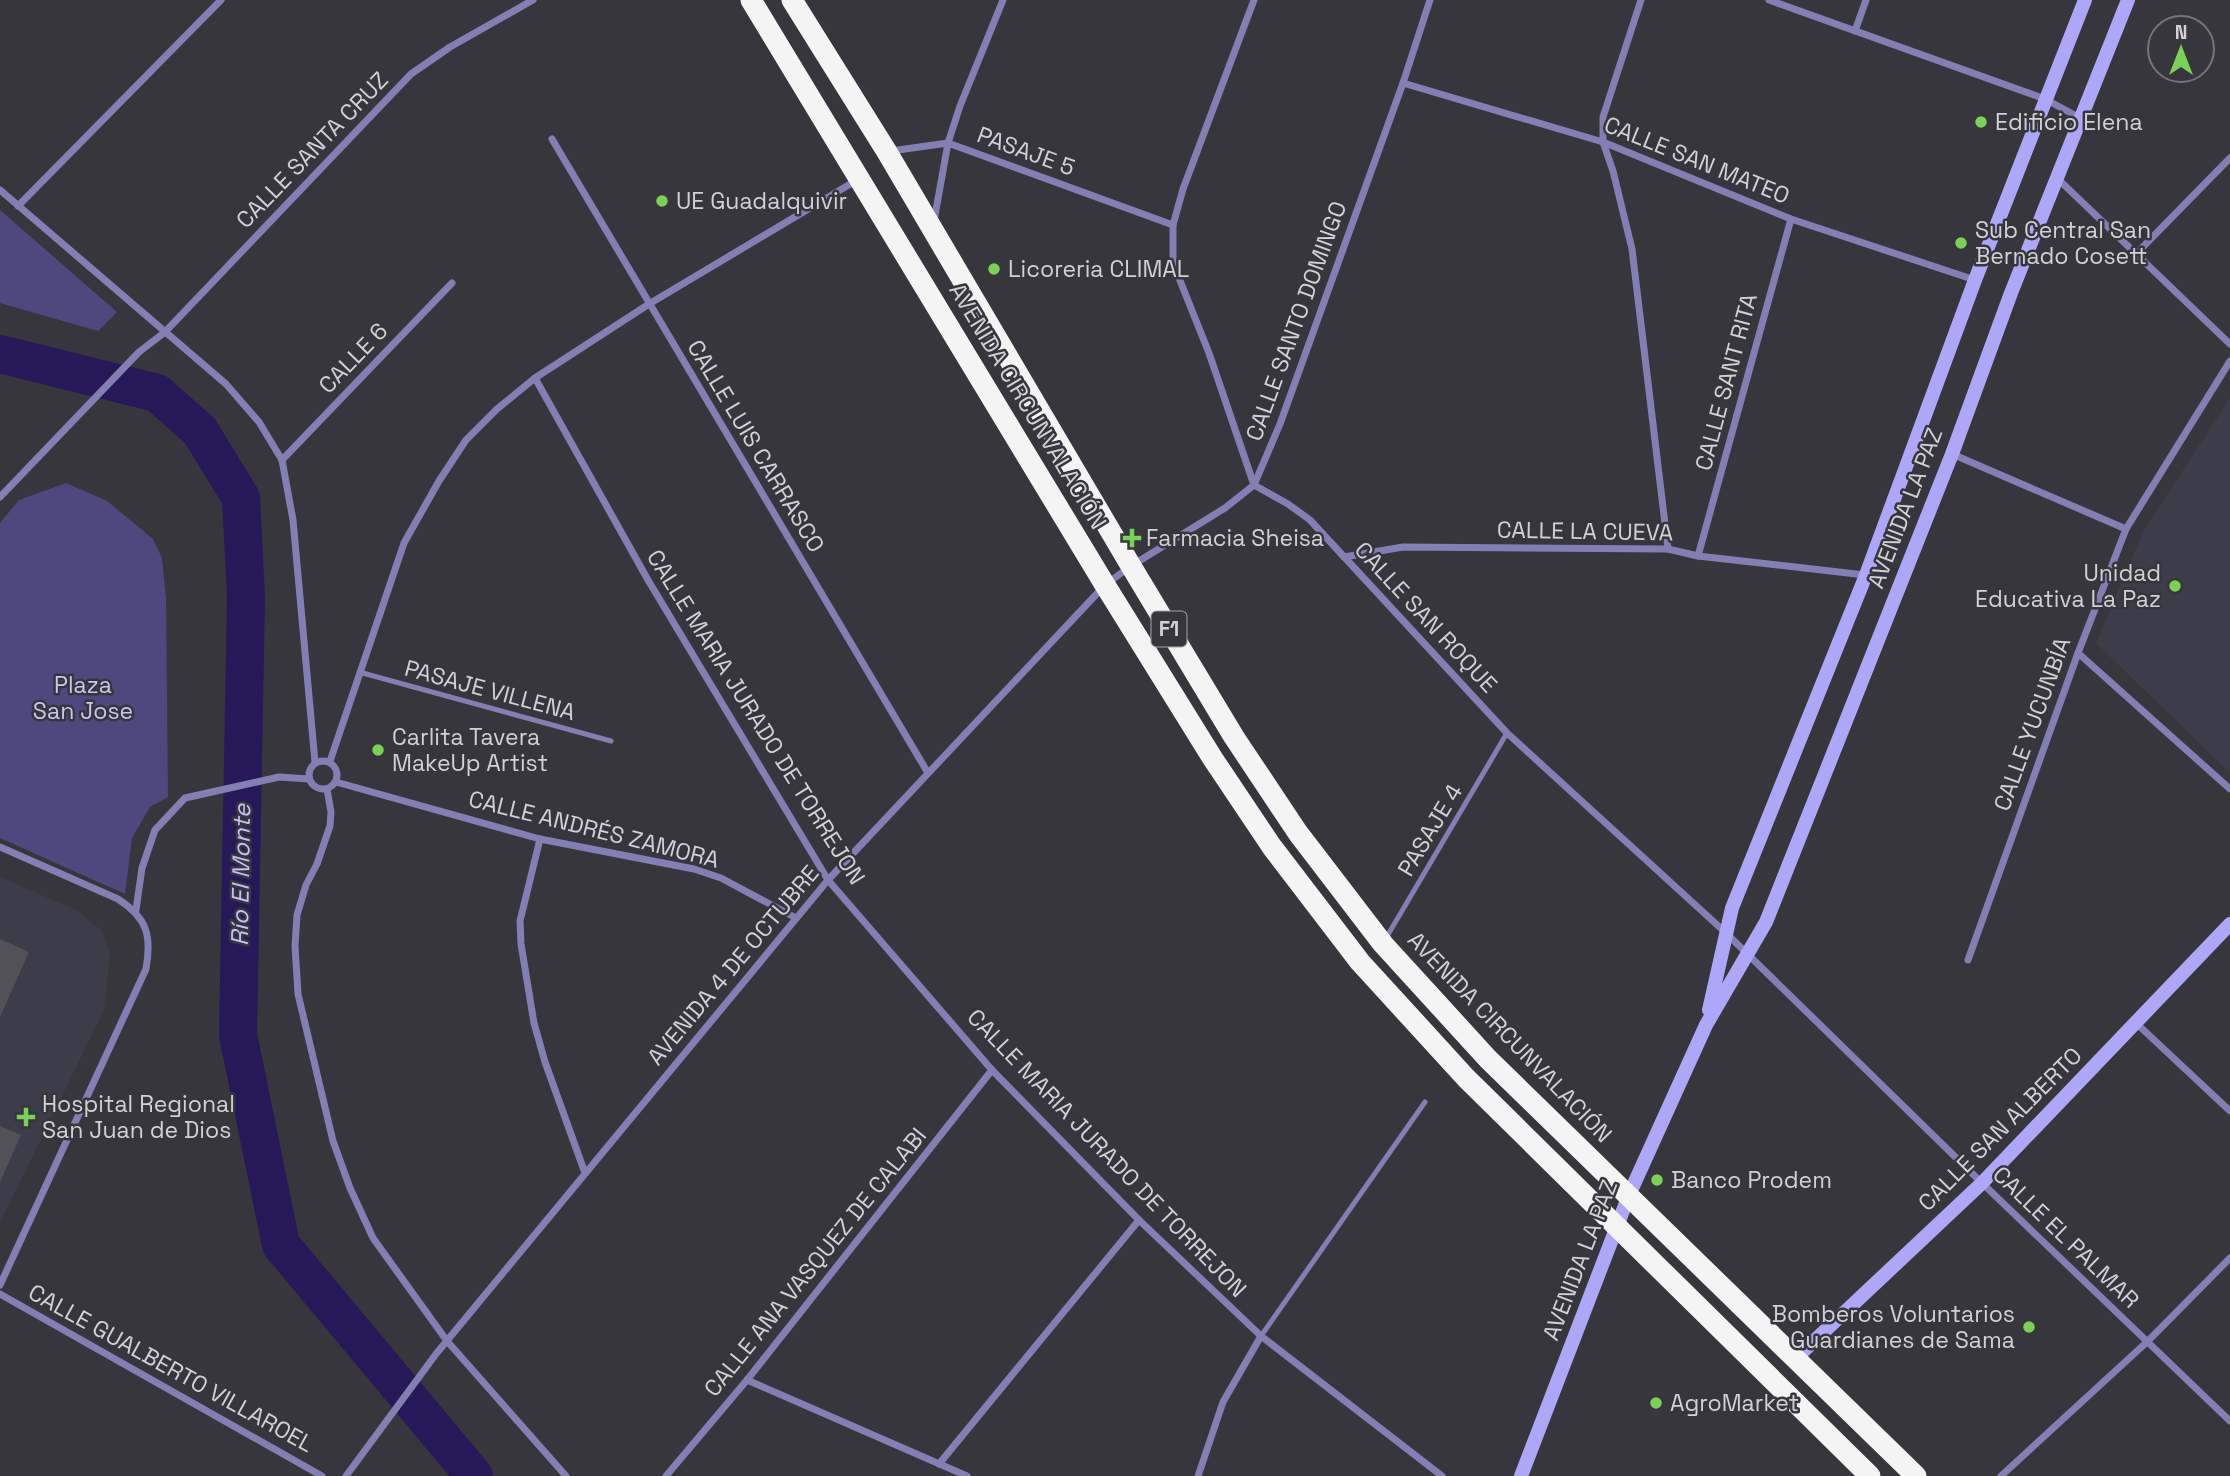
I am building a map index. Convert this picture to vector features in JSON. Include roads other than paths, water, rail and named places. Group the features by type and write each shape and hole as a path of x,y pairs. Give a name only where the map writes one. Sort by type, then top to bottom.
{"highway":[{"name":"AVENIDA CIRCUNVALACIÓN","path":"751,0 1105,585 1213,759 1272,847 1360,962 1466,1078 1870,1476"},
{"name":"AVENIDA CIRCUNVALACIÓN","path":"792,0 887,152 1130,566 1234,737 1291,822 1383,943 1488,1059 1916,1476"}],"street":[{"path":"18,206 221,0"},
{"name":"CALLE SANTA CRUZ","path":"0,497 139,352 166,332 411,74 450,47 533,0"},
{"path":"887,152 948,143 1003,0"},
{"path":"1254,0 1173,225 1173,263 1209,353 1254,485"},
{"name":"CALLE SANTO DOMINGO","path":"1105,585 1130,566 1225,508 1254,485 1280,424 1404,82 1430,0"},
{"path":"1641,0 1603,117 1603,142 1632,249 1668,549"},
{"path":"1769,0 2045,99 2082,119"},
{"path":"1855,31 1866,0"},
{"name":"AVENIDA LA PAZ","path":"1706,1025 1732,908 1866,575 1975,280 2085,0"},
{"name":"AVENIDA LA PAZ","path":"1521,1476 1629,1195 1706,1025 1766,922 2128,0"},
{"name":"CALLE SAN MATEO","path":"1404,82 1603,142 1791,219 1975,280"},
{"name":"CALLE LUIS CARRASCO","path":"552,139 928,773"},
{"name":"PASAJE 5","path":"933,229 948,143 1173,225"},
{"path":"2136,254 2230,158"},
{"path":"2057,178 2230,344"},
{"path":"330,761 404,542 466,440 497,409 535,378 649,304 860,179"},
{"path":"0,190 226,384 259,422 282,460 293,520 315,762 310,770 310,779 315,786 327,789"},
{"name":"CALLE SANT RITA","path":"1698,556 1791,219"},
{"name":"CALLE 6","path":"282,460 452,283"},
{"name":"CALLE YUCUNBÍA","path":"1968,960 2078,653 2126,529 2230,362"},
{"name":"CALLE MARIA JURADO DE TORREJON","path":"535,378 648,580 828,880 992,1070 1139,1220 1261,1336 1442,1476"},
{"path":"1952,454 2126,529"},
{"name":"CALLE SAN ROQUE","path":"1254,485 1288,503 1310,520 1507,733 1726,933"},
{"name":"CALLE LA CUEVA","path":"1344,557 1403,547 1668,549 1698,556 1866,575"},
{"name":"AVENIDA 4 DE OCTUBRE","path":"346,1476 436,1354 828,880 1105,585"},
{"path":"2078,653 2230,789"},
{"path":"315,762 330,761 337,768 338,778 327,789"},
{"path":"136,911 142,868 155,830 185,798 279,777 310,779"},
{"name":"CALLE ANDRÉS ZAMORA","path":"336,782 540,839 694,869 720,878 796,918"},
{"path":"327,789 331,812 330,826 297,915 295,946 298,995 332,1141 373,1238 447,1341 566,1476"},
{"path":"540,839 520,921 521,944 541,1049 585,1173"},
{"path":"0,848 118,898 136,911 147,932 149,951 146,969 0,1285"},
{"name":"CALLE SAN ALBERTO","path":"1796,1358 1982,1183 2230,924"},
{"name":"CALLE EL PALMAR","path":"1726,933 2230,1421"},
{"path":"2135,1022 2230,1111"},
{"name":"CALLE ANA VASQUEZ DE CALABI","path":"666,1476 747,1380 992,1070"},
{"path":"939,1464 1139,1220"},
{"path":"2001,1476 2148,1341 2230,1258"},
{"name":"CALLE GUALBERTO VILLAROEL","path":"0,1294 322,1476"},
{"path":"1198,1476 1223,1402 1261,1336"},
{"path":"747,1380 967,1476"}],"lane":[{"name":"PASAJE VILLENA","path":"359,672 611,741"},
{"name":"PASAJE 4","path":"1383,943 1507,733"},
{"path":"1261,1336 1425,1102"}],"waterway":[{"name":"Río El Monte","path":"0,354 157,393 200,431 241,498 246,596 238,1035 281,1245 474,1476"}],"place":[{"name":"Edificio Elena","path":"1981,122"},
{"name":"UE Guadalquivir","path":"662,201"},
{"name":"Sub Central San Bernado Cosett","path":"1961,243"},
{"name":"Licoreria CLIMAL","path":"994,269"},
{"name":"Farmacia Sheisa","path":"1132,538"},
{"name":"Unidad Educativa La Paz","path":"2175,586"},
{"name":"Carlita Tavera MakeUp Artist","path":"378,750"},
{"name":"Hospital Regional San Juan de Dios","path":"26,1117"},
{"name":"Banco Prodem","path":"1657,1180"},
{"name":"Bomberos Voluntarios Guardianes de Sama","path":"2029,1327"},
{"name":"AgroMarket","path":"1656,1403"}],"park label":[{"name":"Plaza San Jose","path":"83,698"}]}
